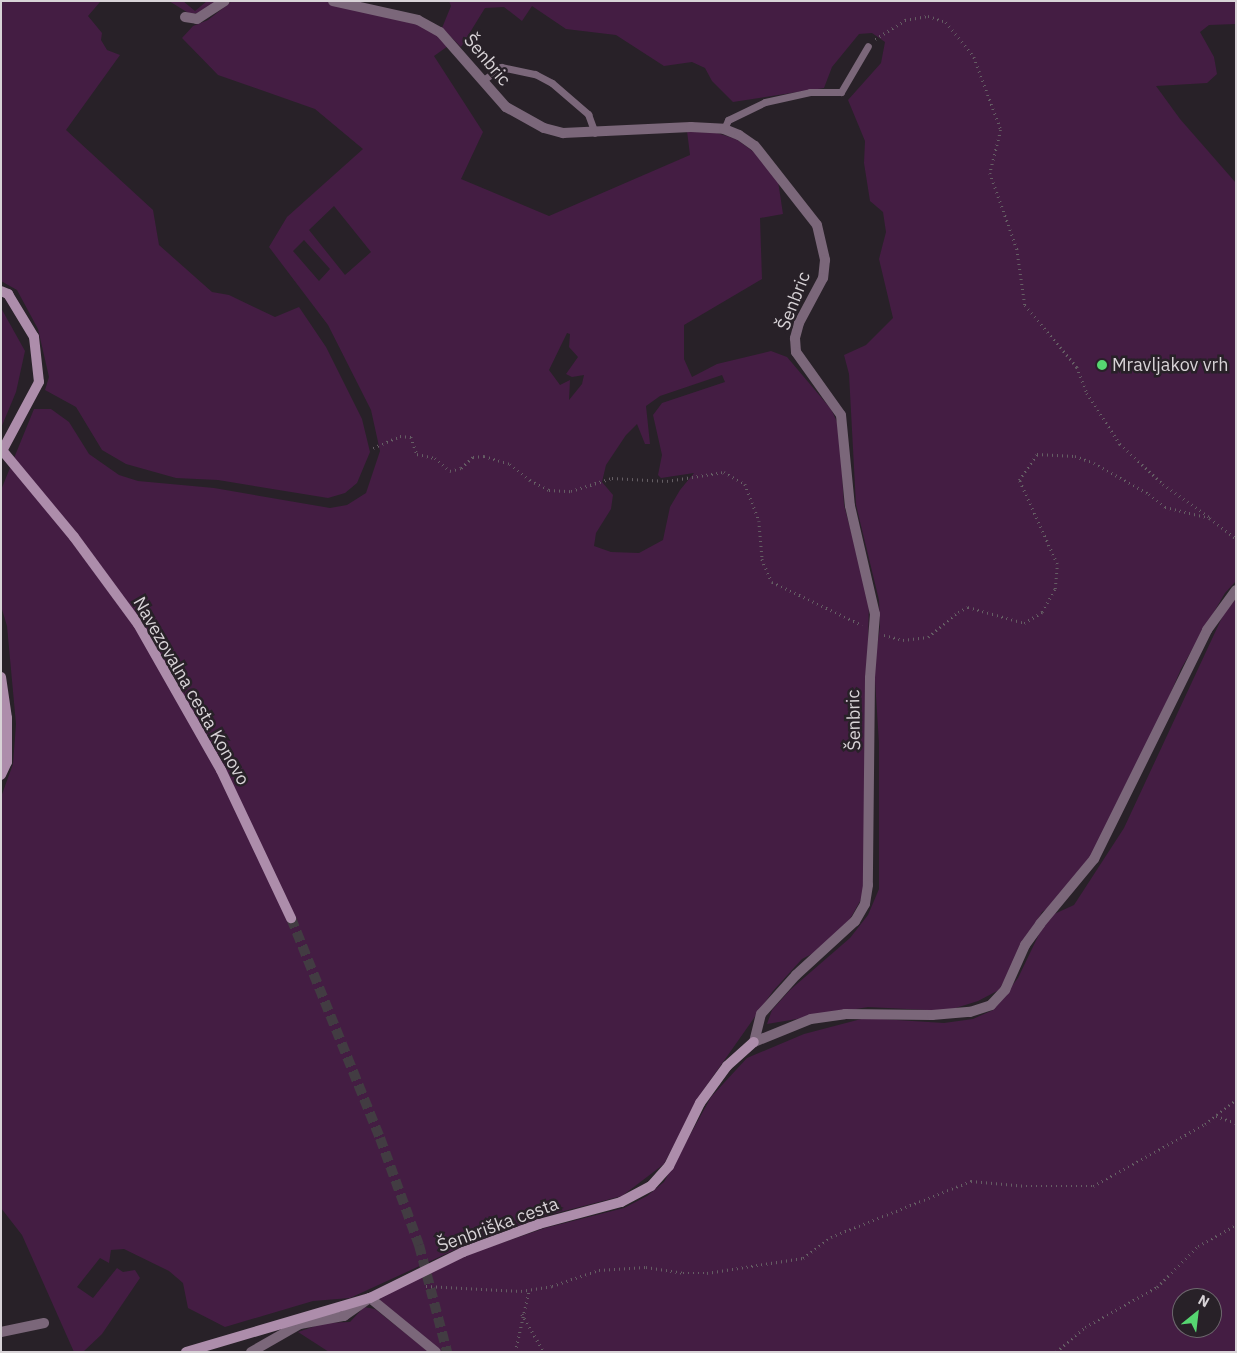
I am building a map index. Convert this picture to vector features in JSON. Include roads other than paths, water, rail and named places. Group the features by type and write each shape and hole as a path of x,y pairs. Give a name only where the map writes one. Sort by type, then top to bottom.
{"street":[{"path":"185,18 197,19 225,1"},
{"name":"Šenbric","path":"333,1 418,20 440,32 506,107 530,122 563,133 691,127 724,129 755,146 818,225 825,260 823,278 799,323 795,338 796,352 841,415 850,506 871,587 874,633 870,678 871,763 868,885 865,904 854,921 777,993 761,1014 754,1042"},
{"path":"1,290 8,294 34,337 39,382 2,451"},
{"name":"Navezovalna cesta Konovo","path":"2,451 74,537 138,624 221,770 291,918"},
{"path":"754,1042 811,1019 844,1014 932,1015 970,1012 991,1005 1005,990 1025,945 1094,859 1208,630 1236,590"},
{"path":"1,677 7,727 7,762 1,775"},
{"name":"Šenbriška cesta","path":"186,1352 370,1298 463,1252 539,1224 621,1202 650,1186 669,1166 700,1103 727,1066 754,1042"},
{"path":"251,1352 300,1324 344,1316 370,1298 436,1352"},
{"path":"1,1332 44,1323"}],"lane":[{"path":"724,129 728,120 765,102 810,92 841,92 868,46"},
{"path":"482,81 501,67 535,74 552,83 588,114 595,133"}],"tunnel":[{"path":"291,918 380,1138 419,1245 447,1352"}],"place":[{"name":"Mravljakov vrh","path":"1102,365"}]}
